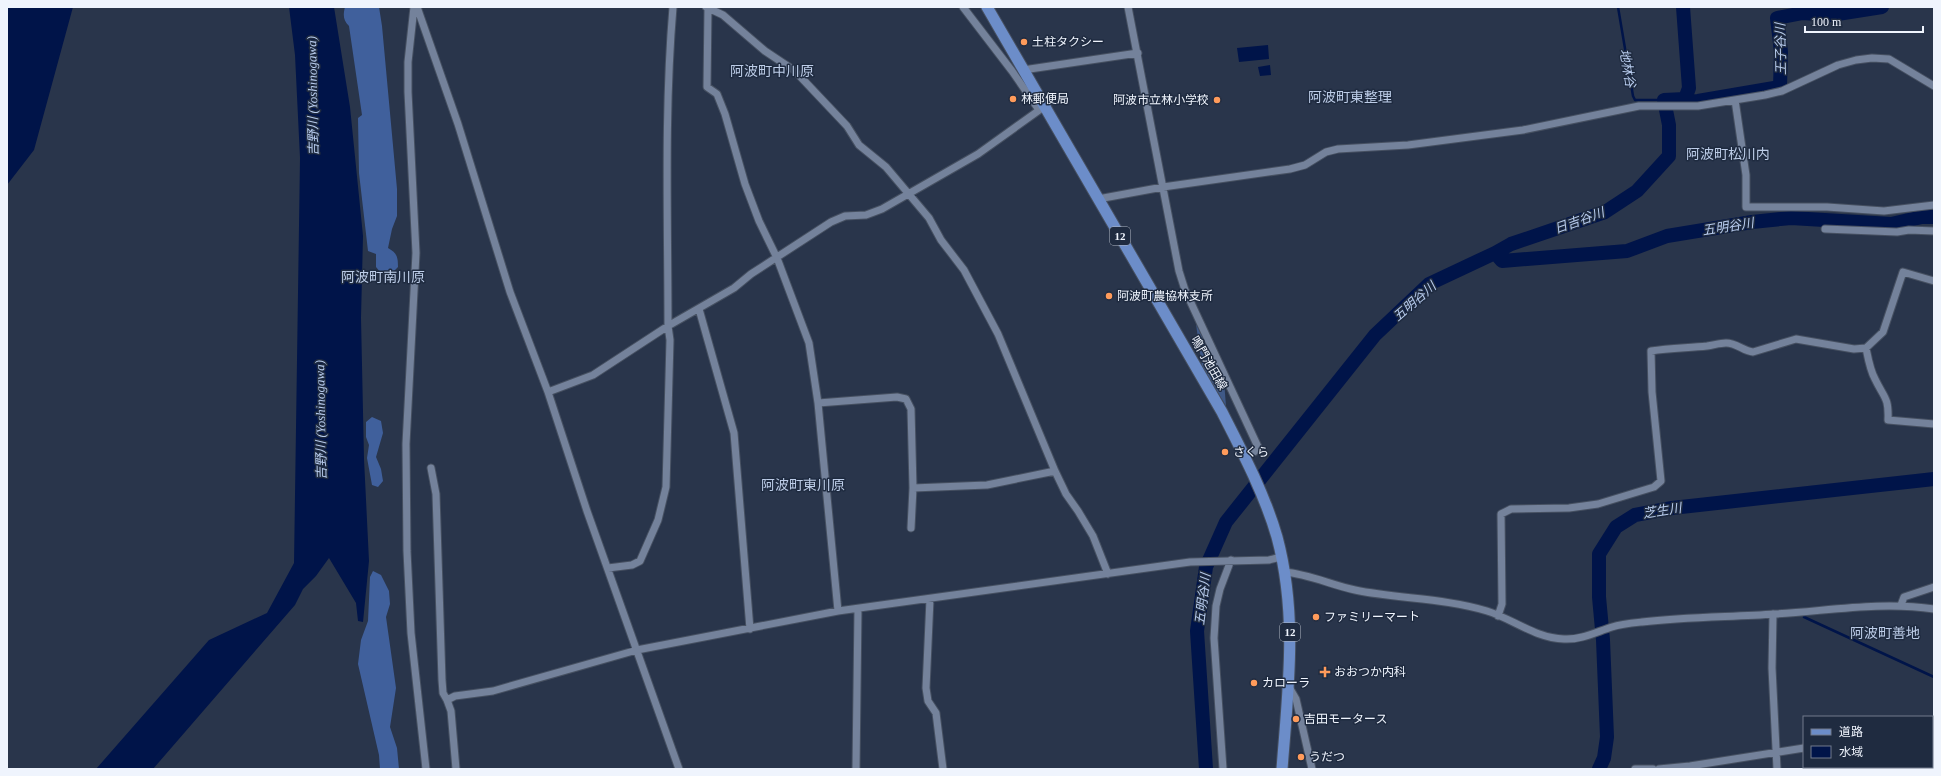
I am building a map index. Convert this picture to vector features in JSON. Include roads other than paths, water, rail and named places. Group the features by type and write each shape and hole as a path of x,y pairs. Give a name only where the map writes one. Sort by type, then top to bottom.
{"main road":[{"name":"鳴門池田線","path":"987,7 1023,70 1042,108 1098,199 1222,412 1247,463 1262,499 1276,536 1281,556 1288,606 1291,651 1282,769"}],"street":[{"path":"416,7 458,124 510,292 548,392 587,511 679,769"},
{"path":"416,7 408,62 408,92 416,252 406,444 407,551 411,633 426,769"},
{"path":"608,568 632,565 640,561 658,520 666,486 669,443 670,340 668,326 667,138 669,53 673,7"},
{"path":"548,392 593,375 668,326 699,309 831,222 845,216 866,215 882,209 978,154 1042,108 962,7"},
{"path":"1128,7 1138,53 1178,271 1185,290 1259,449 1247,463"},
{"path":"838,611 818,403 809,343 777,258 759,221 745,184 725,114 717,94 707,87 707,8 723,14 765,50 795,71 846,126 859,145 886,167 929,218 941,240 964,270 985,307 998,334 1055,471 1066,494 1078,510 1093,536 1108,574"},
{"path":"1023,70 1138,53"},
{"path":"1098,199 1163,187 1305,166 1326,152 1338,149 1408,145 1523,130 1639,106 1688,106 1736,100 1782,91 1838,65 1872,58 1888,59 1934,86"},
{"path":"1736,100 1746,175 1746,207 1826,208 1884,211 1934,205"},
{"path":"1825,229 1897,232 1909,230 1934,231"},
{"path":"1498,616 1502,604 1501,514 1511,509 1569,508 1598,504 1654,487 1661,481 1652,392 1651,351 1680,346 1707,346 1727,343 1737,345 1746,351 1753,352 1796,339 1854,349 1866,348 1884,332 1903,272 1934,281"},
{"path":"699,309 734,433 750,629"},
{"path":"1866,348 1875,378 1887,398 1889,405 1888,420 1934,424"},
{"path":"818,403 897,396 906,399 911,409 913,488 911,528"},
{"path":"431,468 436,494 443,693 450,711 456,769"},
{"path":"913,488 987,485 1055,471"},
{"path":"447,700 455,696 493,691 637,650 838,611 1198,562 1270,560 1281,556"},
{"path":"1223,769 1214,638 1216,606 1229,560"},
{"path":"1284,572 1297,573 1355,590 1466,606 1498,616 1547,637 1566,639 1585,637 1614,626 1736,615 1773,614 1863,605 1901,605 1934,608"},
{"path":"1901,605 1904,597 1934,587"},
{"path":"930,599 926,688 928,701 936,713 943,769"},
{"path":"856,769 858,609"},
{"path":"1773,614 1772,668 1775,753 1777,769"},
{"path":"1289,685 1296,699 1312,769"},
{"path":"1659,769 1690,766 1803,748"},
{"path":"1933,769 1934,760"},
{"path":"1635,769 1653,769"}],"water":[{"path":"7,7 73,7 34,150 7,185"},
{"name":"吉野川 (Yoshinogawa)","path":"289,7 334,7 350,107 363,236 361,318 364,459 369,561 363,622 358,621 356,603 329,558 316,576 303,589 295,605 153,769 96,769 209,640 267,613 294,563 300,158 295,55"},
{"path":"1268,45 1269,59 1239,62 1237,48"},
{"path":"1270,65 1271,75 1260,76 1258,67"}],"waterway":[{"name":"地林谷","path":"1618,7 1633,96 1635,100 1664,100"},
{"name":"五明谷川","path":"1206,769 1197,631 1206,567 1226,522 1375,335 1429,284 1511,244 1605,212 1637,191 1669,156 1669,125 1664,100 1685,99 1689,88 1683,7"},
{"name":"王子谷川","path":"1685,99 1690,102 1698,101 1780,87 1781,52 1777,18 1803,13 1831,15 1882,7"},
{"name":"五明谷川","path":"1495,253 1502,261 1627,251 1667,236 1752,222 1791,218 1891,224 1922,217 1934,217"},
{"name":"芝生川","path":"1599,769 1604,758 1607,737 1603,640 1599,597 1599,554 1616,527 1635,515 1672,508 1934,479"},
{"path":"1804,617 1934,677"}],"place":[{"name":"土柱タクシー","path":"1024,42"},
{"name":"林郵便局","path":"1013,99"},
{"name":"阿波市立林小学校","path":"1217,100"},
{"name":"阿波町農協林支所","path":"1109,296"},
{"name":"さくら","path":"1225,452"},
{"name":"ファミリーマート","path":"1316,617"},
{"name":"おおつか内科","path":"1325,672"},
{"name":"カローラ","path":"1254,683"},
{"name":"吉田モータース","path":"1296,719"},
{"name":"うだつ","path":"1301,757"}],"district":[{"name":"阿波町中川原","path":"772,71"},
{"name":"阿波町東整理","path":"1350,97"},
{"name":"阿波町松川内","path":"1728,154"},
{"name":"阿波町南川原","path":"383,277"},
{"name":"阿波町東川原","path":"803,485"},
{"name":"阿波町善地","path":"1885,633"}],"water label":[{"name":"日吉谷川","path":"1579,220"}]}
